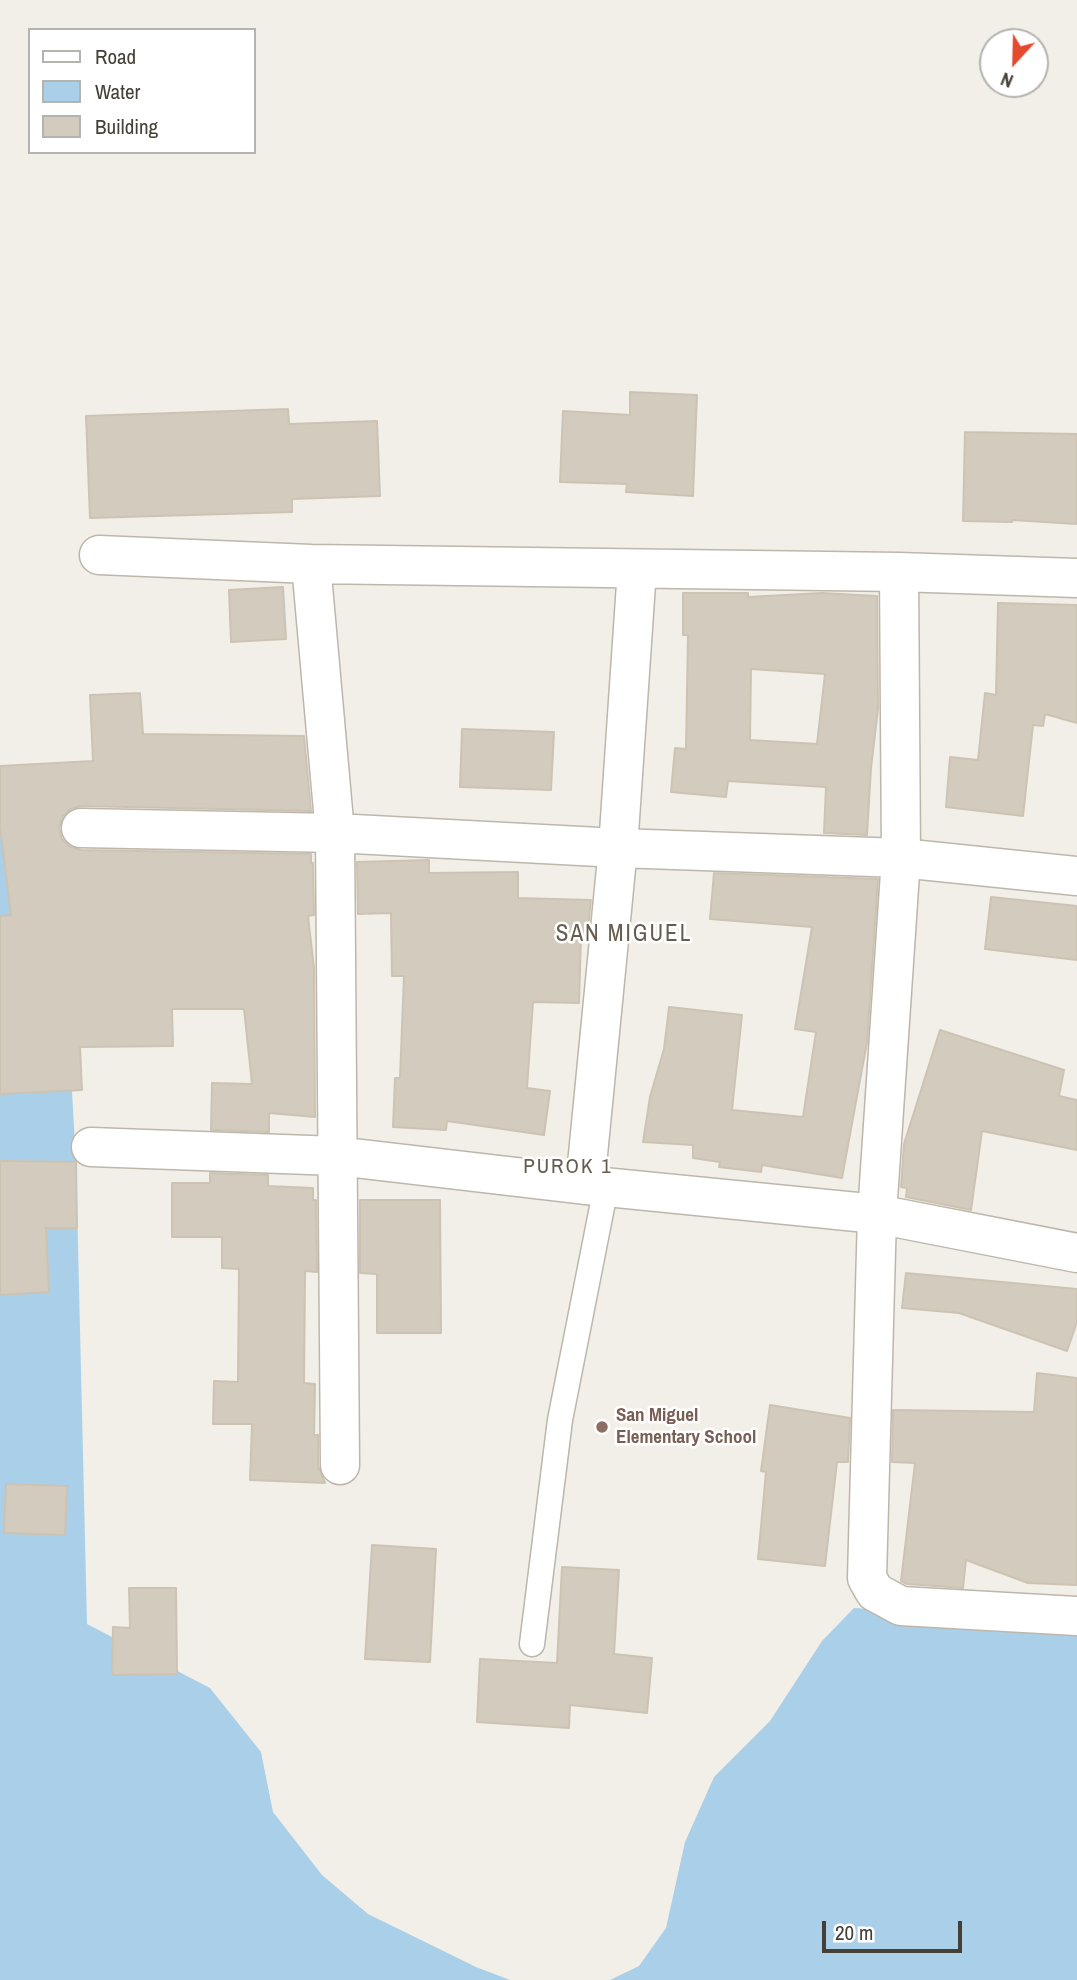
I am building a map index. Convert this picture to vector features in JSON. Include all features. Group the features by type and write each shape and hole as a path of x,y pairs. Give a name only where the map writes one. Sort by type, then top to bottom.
{"street":[{"path":"99,555 312,564 899,572 1077,578"},
{"path":"312,564 335,833 340,1465"},
{"path":"595,1186 637,569"},
{"path":"899,572 901,858 877,1214 866,1578 881,1597 901,1606 1077,1616"},
{"path":"81,828 335,833 618,848 901,858 1077,876"},
{"path":"91,1147 337,1156 595,1186 877,1214 1077,1253"}],"lane":[{"path":"532,1644 560,1420 595,1186"}],"water":[{"path":"0,817 58,851 76,1161 87,1624 210,1688 261,1752 273,1812 322,1875 368,1914 476,1967 510,1980 0,1980"},
{"path":"854,1608 1077,1620 1077,1980 610,1980 639,1966 666,1928 685,1842 714,1777 770,1721 822,1641"}],"building":[{"path":"630,392 697,395 693,496 626,492 627,484 560,482 563,411 630,415"},
{"path":"288,409 289,424 377,421 380,496 292,499 292,512 90,518 86,416"},
{"path":"965,432 1077,434 1077,524 1012,520 963,521"},
{"path":"283,587 286,639 231,642 229,590"},
{"path":"683,593 748,593 748,597 822,593 877,596 878,709 867,835 824,833 826,787 728,781 726,797 671,792 675,748 686,749 688,635 683,635","holes":["751,669 825,674 817,744 750,740"]},
{"path":"998,603 1077,605 1077,723 1045,714 1043,726 1033,725 1023,816 946,807 950,757 978,760 985,693 996,695"},
{"path":"140,693 143,734 304,736 311,811 81,806 71,809 63,816 59,828 62,839 69,846 81,850 311,854 314,915 308,916 314,968 315,1117 269,1113 269,1132 211,1130 212,1083 252,1084 244,1009 172,1009 173,1046 80,1047 82,1090 0,1094 0,916 11,915 0,826 0,766 93,761 90,695"},
{"path":"462,729 554,732 551,790 460,787"},
{"path":"429,860 429,873 518,872 518,898 591,900 587,936 581,936 579,1003 533,1002 527,1088 550,1091 544,1135 447,1121 446,1130 393,1127 395,1078 400,1078 404,976 392,976 391,913 358,914 357,862"},
{"path":"714,873 878,879 867,1042 842,1178 762,1165 761,1172 719,1167 720,1162 693,1158 693,1145 643,1142 650,1097 664,1049 669,1007 742,1015 732,1110 803,1117 816,1032 795,1029 812,927 710,919"},
{"path":"991,897 1077,906 1077,960 985,949"},
{"path":"940,1030 1064,1070 1059,1096 1077,1100 1077,1150 982,1131 971,1210 906,1197 907,1188 901,1187 904,1144"},
{"path":"0,1161 76,1162 77,1228 46,1228 49,1292 0,1295"},
{"path":"210,1173 268,1175 268,1186 313,1188 313,1200 316,1200 317,1272 305,1271 304,1383 315,1384 314,1435 318,1435 318,1466 325,1483 250,1480 252,1424 213,1424 214,1381 238,1382 239,1269 222,1268 222,1237 172,1237 172,1183 210,1183"},
{"path":"360,1200 440,1200 441,1333 377,1333 377,1274 360,1273"},
{"path":"906,1273 1077,1289 1077,1322 1067,1351 959,1313 902,1308"},
{"path":"1037,1373 1077,1378 1077,1585 1028,1583 966,1560 963,1588 907,1584 901,1581 915,1463 892,1462 893,1410 1034,1412"},
{"path":"770,1405 850,1418 848,1462 837,1462 825,1566 758,1559 766,1472 761,1471"},
{"path":"6,1484 67,1486 65,1535 4,1533"},
{"path":"372,1545 436,1549 430,1662 365,1659"},
{"path":"562,1567 619,1570 614,1654 652,1658 647,1713 570,1705 569,1728 477,1722 480,1659 557,1663"},
{"path":"129,1588 176,1588 177,1674 112,1675 113,1627 130,1628"}],"place":[{"name":"San Miguel Elementary School","path":"602,1427"}],"district":[{"name":"SAN MIGUEL","path":"624,935"},
{"name":"PUROK 1","path":"568,1167"}]}
